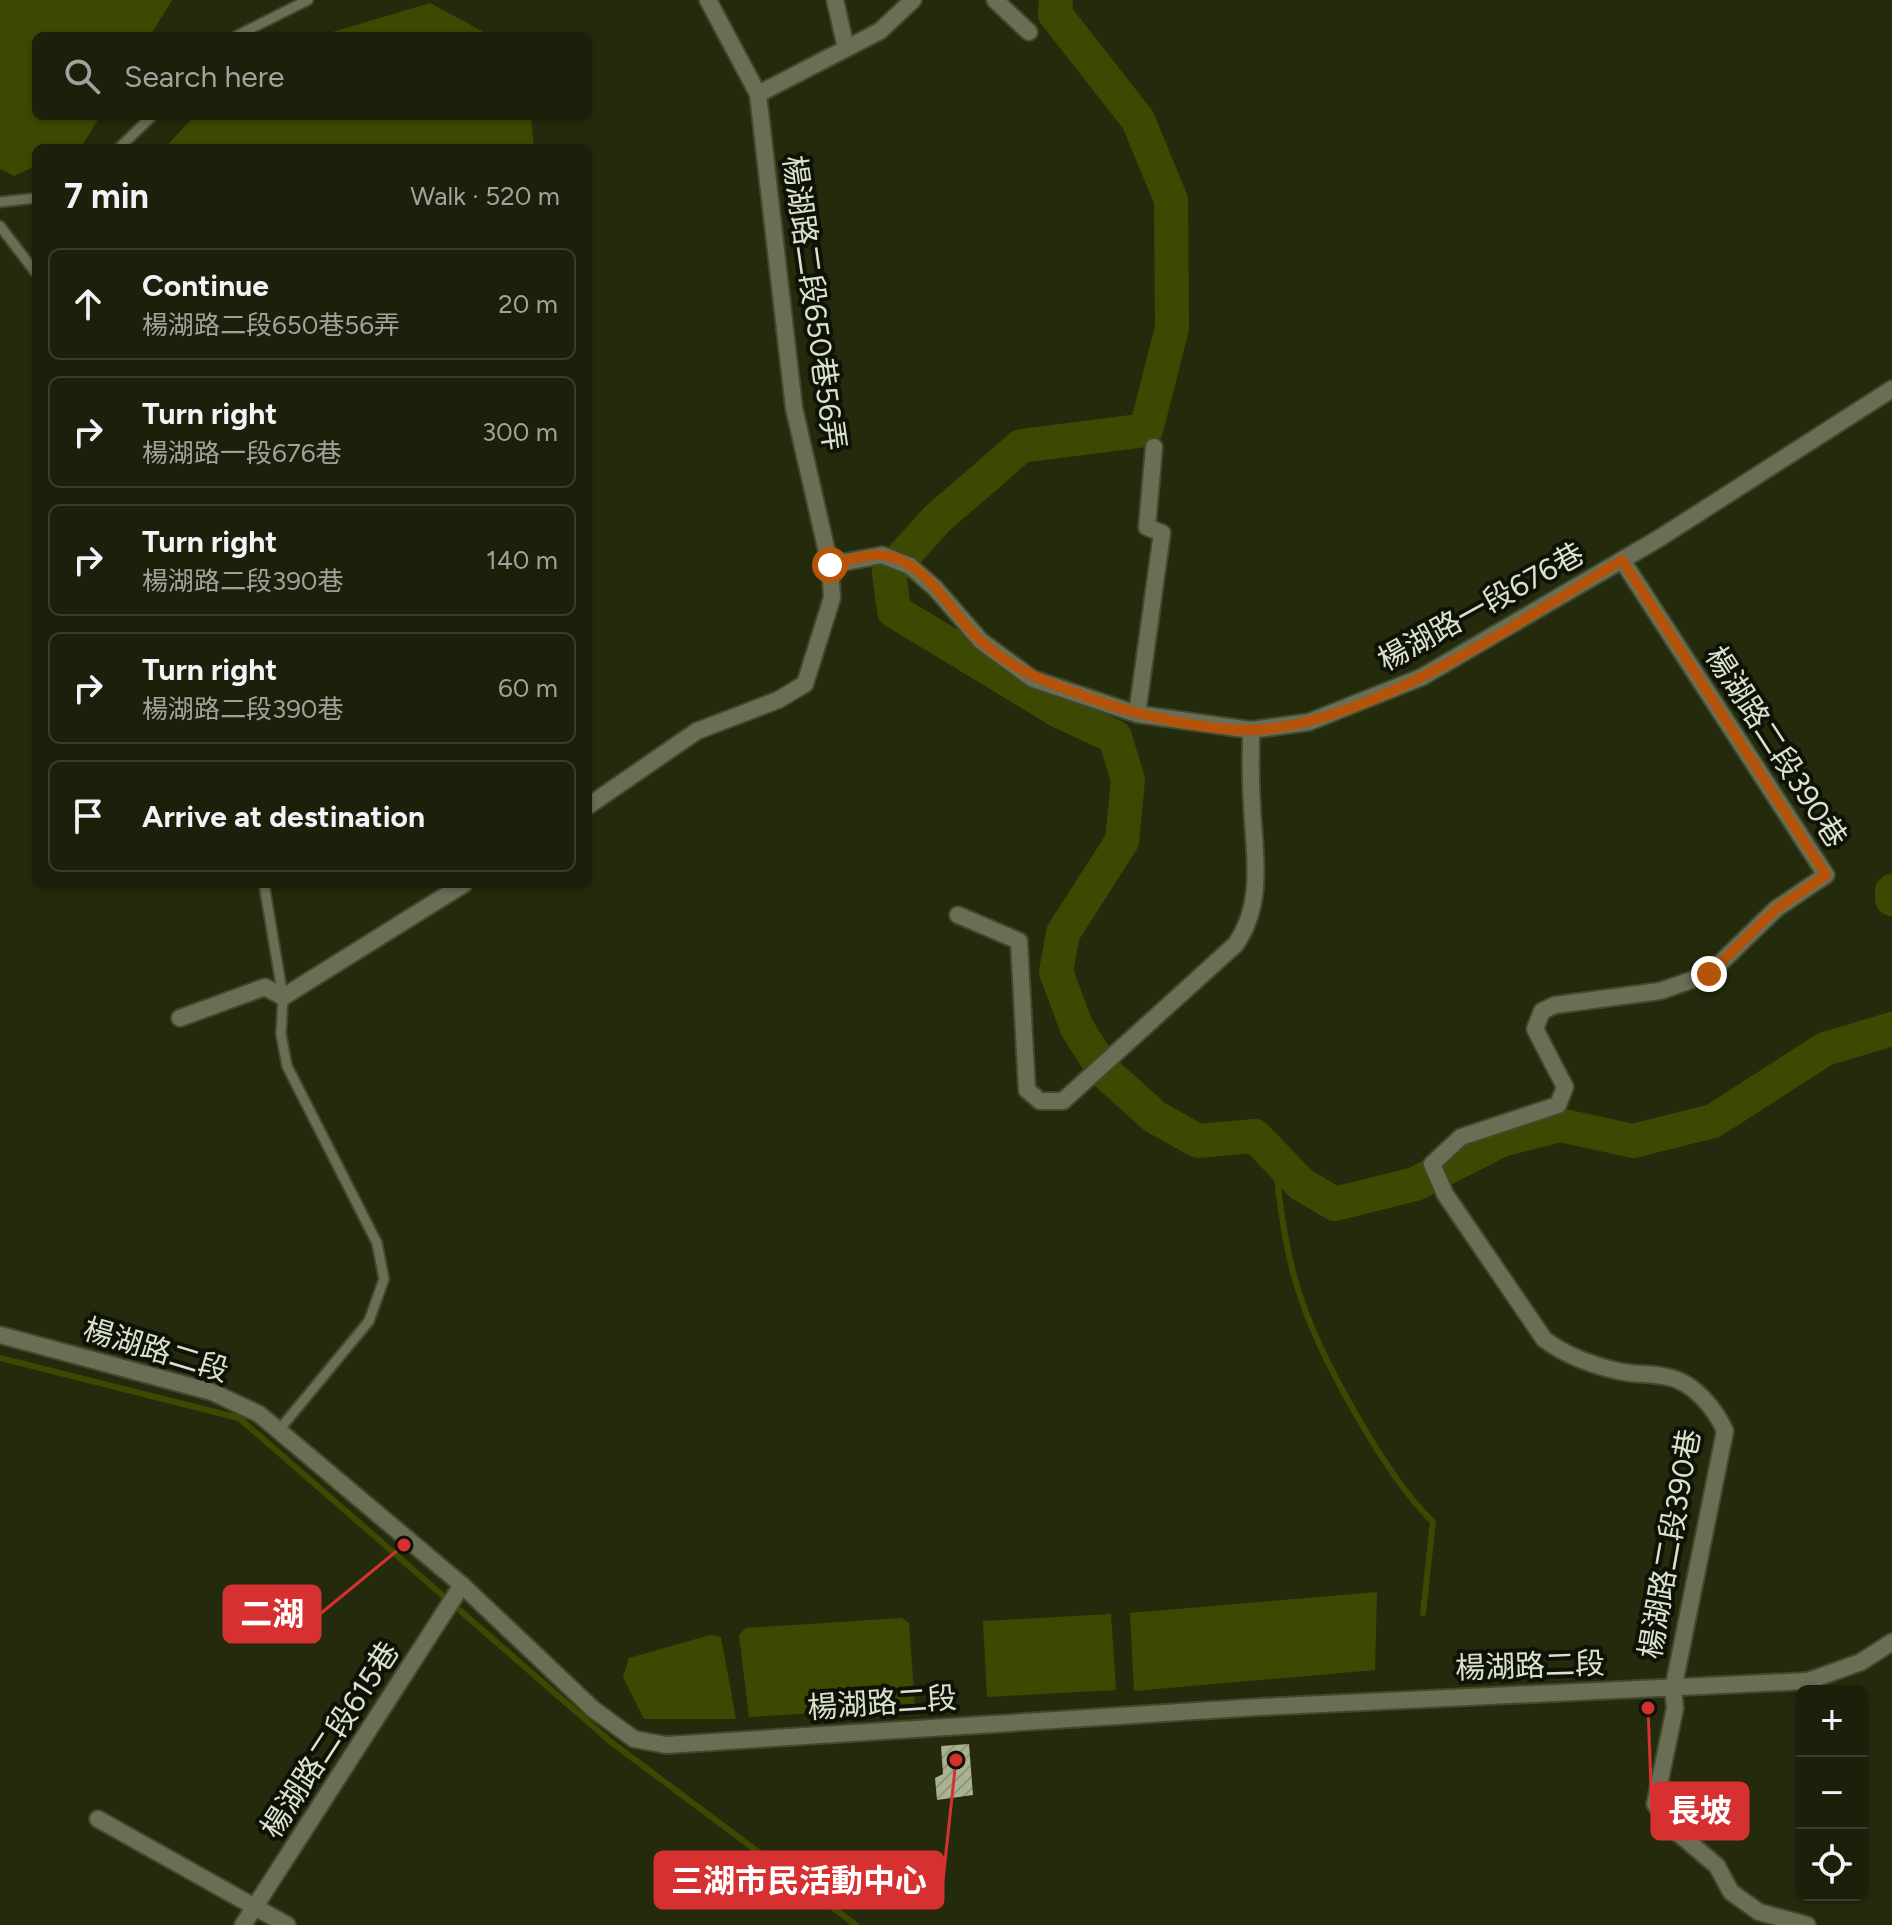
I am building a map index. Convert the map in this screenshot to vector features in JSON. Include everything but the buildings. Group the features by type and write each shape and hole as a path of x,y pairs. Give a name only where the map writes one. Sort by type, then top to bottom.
{"street":[{"name":"楊湖路二段650巷56弄","path":"592,803 697,731 778,700 805,684 832,598 830,565 794,408 758,94 708,0"},
{"path":"835,0 846,48"},
{"path":"758,94 880,31 913,0"},
{"path":"995,0 1029,32"},
{"name":"楊湖路一段676巷","path":"830,565 882,555 910,566 935,588 981,641 1033,679 1137,714 1251,730 1309,722 1422,677 1622,560 1892,389"},
{"path":"1137,714 1162,533 1147,527 1154,447"},
{"name":"楊湖路二段390巷","path":"1622,560 1826,875 1776,909 1709,974 1660,991 1555,1005 1542,1011 1535,1029 1565,1087 1558,1105 1461,1137 1432,1164 1445,1194 1544,1339 1563,1354 1618,1371 1672,1377 1703,1397 1719,1417 1725,1431 1673,1690"},
{"path":"958,915 1019,941 1027,1090 1040,1101 1063,1101 1236,944 1246,930 1258,877 1251,803 1251,730"},
{"path":"180,1018 265,987 283,997 458,888"},
{"name":"楊湖路二段","path":"0,1335 212,1392 259,1414 462,1585 593,1709 634,1739 666,1745 1274,1706 1673,1690 1808,1681 1861,1662 1892,1642"},
{"name":"楊湖路二段615巷","path":"243,1925 462,1585"},
{"path":"1673,1690 1675,1708 1655,1804 1671,1827 1717,1866 1731,1892 1759,1912 1807,1925"},
{"path":"98,1819 287,1925"}],"lane":[{"path":"244,32 308,0"},
{"path":"123,144 148,120"},
{"path":"0,202 32,198"},
{"path":"0,226 32,268"},
{"path":"265,888 283,997 281,1034 287,1066 377,1243 384,1279 369,1321 279,1430"}],"shaded area":[{"path":"0,0 172,0 152,32 32,32 32,120 98,120 83,144 32,144 32,168 14,176 0,169"},
{"path":"430,3 484,32 332,32"},
{"path":"191,120 531,120 534,144 168,144"},
{"path":"1377,1592 1375,1670 1134,1691 1130,1613"},
{"path":"1111,1614 1116,1690 987,1697 983,1621"},
{"path":"902,1618 909,1623 915,1707 749,1717 739,1635 746,1628"},
{"path":"710,1635 721,1637 736,1719 644,1719 623,1677 629,1658"}],"waterway":[{"path":"1056,0 1055,14 1138,120 1171,200 1172,328 1146,430 1021,446 937,519 889,572 894,611 1059,711 1115,737 1128,780 1122,841 1063,933 1056,972 1077,1028 1105,1072 1155,1117 1198,1141 1255,1136 1301,1184 1335,1204 1415,1184 1501,1140 1560,1125 1633,1141 1713,1121 1825,1049 1892,1029"},
{"path":"1892,891 1892,899"},
{"path":"1274,1156 1289,1256 1307,1316 1320,1346 1375,1445 1414,1502 1433,1522 1423,1613"},
{"path":"0,1358 239,1418 611,1742 856,1925"}],"place":[{"name":"二湖","path":"404,1545"},
{"name":"長坡","path":"1648,1708"},
{"name":"三湖市民活動中心","path":"956,1760"}],"route":[{"path":"830,565 882,555 910,566 935,588 981,641 1033,679 1137,714 1251,730 1309,722 1422,677 1622,560 1826,875 1776,909 1709,974"}]}
